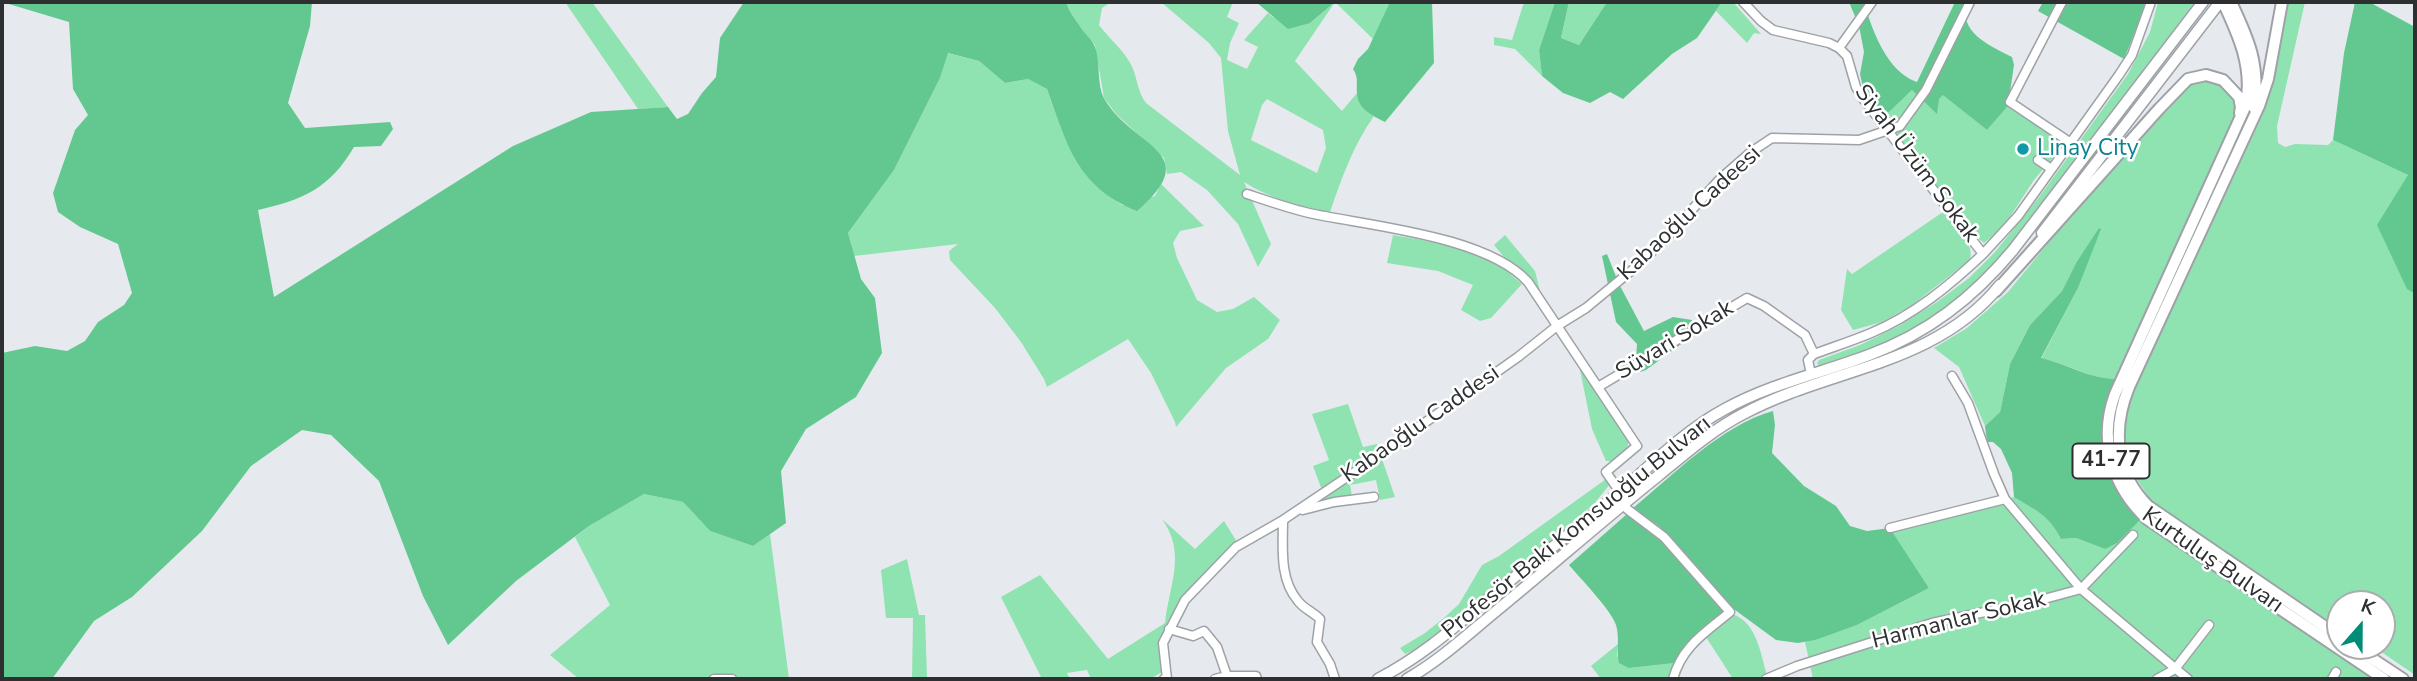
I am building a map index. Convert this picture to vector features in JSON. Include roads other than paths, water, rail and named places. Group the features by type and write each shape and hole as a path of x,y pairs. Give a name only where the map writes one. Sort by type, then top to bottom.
{"highway":[{"path":"2231,2 2250,44 2256,72 2254,107 2240,135"},
{"name":"41-77","path":"2240,135 2269,79 2282,2"},
{"name":"41-77","path":"2219,5 2244,49 2248,78 2240,135"},
{"path":"1996,291 2189,79 2211,75 2232,87 2239,97 2241,107 2240,135"},
{"name":"Kurtuluş Bulvarı","path":"2240,135 2125,396 2118,425 2120,453 2131,485 2148,506 2326,627"},
{"name":"Kurtuluş Bulvarı","path":"2240,135 2111,403 2107,436 2115,475 2127,498 2147,519 2384,679"},
{"path":"2374,660 2403,679"}],"main road":[{"name":"Profesör Baki Komsuoğlu Bulvarı","path":"1378,679 1452,631 1683,437 1722,410 1757,392 1898,343 1933,325 1974,292 2013,250 2203,2"},
{"name":"Profesör Baki Komsuoğlu Bulvarı","path":"1407,679 1441,657 1704,439 1743,414 1785,396 1872,367 1922,346 1970,316 1996,291 2219,5"}],"street":[{"path":"1743,2 1761,22 1773,30 1829,43 1839,48 1872,2"},
{"name":"Kabaoğlu Cadeesi","path":"1557,326 1586,308 1637,266 1720,179 1772,138 1859,140 1900,126 1926,90 1970,2"},
{"path":"2062,2 2010,102 2071,143"},
{"path":"1983,254 2018,216 2132,55 2151,2"},
{"name":"Siyah Üzüm Sokak","path":"1814,354 1872,333 1903,317 1933,298 1983,254 1856,87 1847,55 1839,48"},
{"path":"2038,160 2050,169"},
{"path":"1247,194 1308,213 1440,240 1491,257 1521,274 1637,446 1606,472 1624,503 1630,511 1664,537 1730,612 1686,650 1673,679"},
{"name":"Süvari Sokak","path":"1598,387 1747,298 1764,306 1805,335 1814,354"},
{"name":"Kabaoğlu Caddesi","path":"1283,520 1518,357 1557,326"},
{"path":"1811,374 1808,360 1814,354"},
{"path":"1952,376 1968,403 2005,499 2081,589 2188,679"},
{"path":"1166,679 1162,647 1169,629 1185,600 1236,547 1283,520 1318,506 1374,497"},
{"path":"1890,528 2005,499"},
{"path":"1283,520 1283,562 1287,580 1300,604 1320,619 1317,642 1335,679"},
{"path":"2081,589 2133,535"},
{"name":"Harmanlar Sokak","path":"1766,679 1797,666 1932,623 2081,589"},
{"path":"2157,679 2175,669 2209,625"},
{"path":"1169,629 1194,636 1205,631 1217,646 1227,676"},
{"path":"1215,679 1227,676 1256,676 1257,679"},
{"path":"714,679 732,679"}],"place":[{"name":"Linay City","path":"2023,149"}]}
